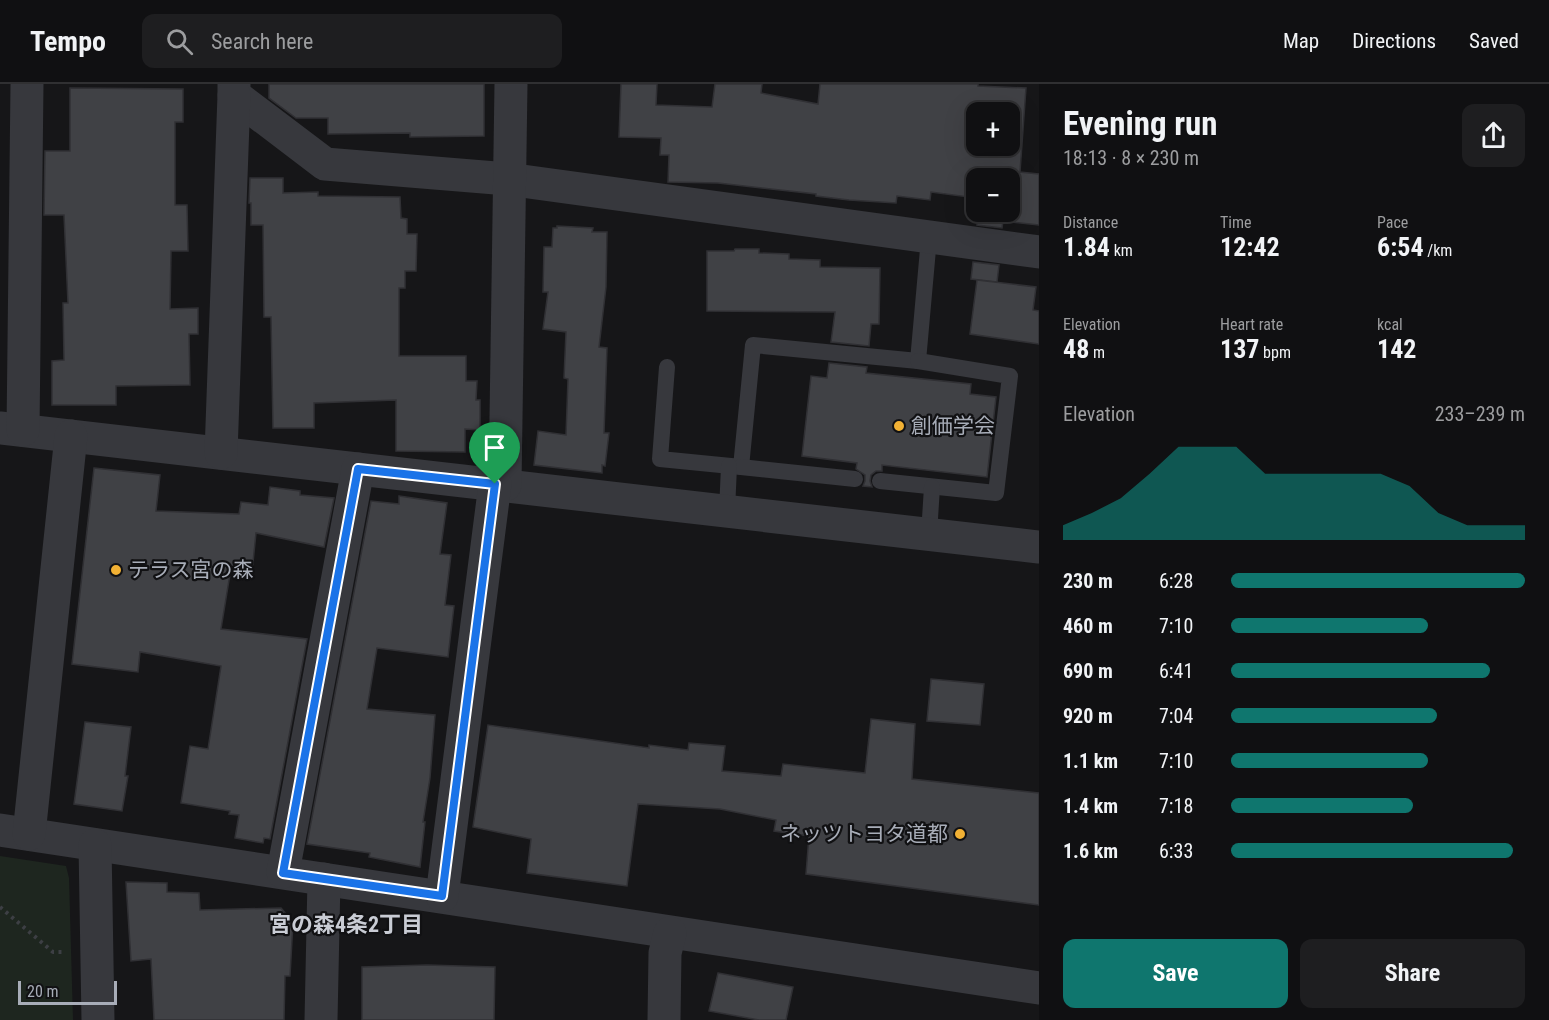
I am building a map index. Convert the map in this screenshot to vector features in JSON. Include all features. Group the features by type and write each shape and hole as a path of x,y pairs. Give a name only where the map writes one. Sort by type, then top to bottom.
{"street":[{"path":"442,896 500,485 511,84"},
{"path":"18,88 12,429 1039,547"},
{"path":"234,90 325,164 508,180 1039,252"},
{"path":"221,453 234,90"},
{"path":"72,436 15,832 1039,988"},
{"path":"283,873 358,469"},
{"path":"96,845 98,1020"},
{"path":"321,1020 324,879"},
{"path":"664,1020 665,953 670,933"}],"lane":[{"path":"918,361 929,238"},
{"path":"727,511 753,345 918,361 1010,376 996,493 880,482"},
{"path":"667,367 660,459 855,479"},
{"path":"929,534 932,487"}],"path":[{"path":"0,907 53,952 75,952"}],"shaded area":[{"path":"0,856 66,866 69,878 73,1020 0,1020"}],"building":[{"path":"269,84 484,84 484,136 410,137 410,133 328,134 328,118 296,118 269,98"},
{"path":"621,84 657,84 656,105 712,107 715,84 762,84 761,93 818,104 820,84 978,84 978,86 1026,88 1020,172 1020,168 966,168 966,197 931,192 930,200 897,196 896,203 849,200 718,183 668,182 669,155 660,155 661,138 619,137"},
{"path":"70,88 183,89 183,122 175,122 175,205 187,205 188,251 171,251 170,309 198,308 198,334 189,334 190,385 116,386 116,405 52,405 52,361 64,360 63,303 68,303 64,215 44,215 45,151 70,151"},
{"path":"1020,172 1039,174 1039,225 1012,222 1020,222"},
{"path":"250,178 283,178 283,193 318,192 318,196 400,197 401,218 407,219 407,234 417,234 416,271 405,271 405,288 399,288 399,356 466,356 466,381 477,381 476,400 480,400 480,430 465,429 465,452 396,451 396,400 314,403 314,428 273,428 271,317 264,317 263,225 251,225"},
{"path":"977,222 1003,222 1002,228 977,225"},
{"path":"557,226 593,228 592,232 607,232 606,287 599,347 607,348 604,433 609,433 602,473 534,465 538,431 566,435 568,379 564,378 566,332 543,329 548,292 543,292 544,247 552,247 553,228"},
{"path":"735,249 759,249 759,253 789,254 789,259 820,260 820,267 880,268 879,324 871,324 869,346 831,342 835,312 707,311 707,251 734,251"},
{"path":"973,262 999,265 997,282 971,279"},
{"path":"977,280 1036,287 1033,310 1039,311 1039,344 970,334"},
{"name":"創価学会","path":"829,363 867,367 866,373 971,384 970,394 996,397 987,477 882,465 882,471 876,471 871,475 872,487 863,486 865,475 856,469 857,463 802,456 811,376 827,378"},
{"path":"94,468 160,475 156,511 239,514 241,502 268,505 270,487 300,491 300,495 334,498 324,547 256,533 252,572 231,568 221,629 307,639 270,839 264,838 263,843 235,838 239,815 229,814 230,811 181,803 190,746 208,749 221,666 140,652 138,672 72,664"},
{"path":"399,496 447,503 440,554 451,555 445,605 454,606 448,657 377,648 367,709 435,715 420,867 369,857 370,853 307,844 371,501 399,504"},
{"path":"931,679 984,684 980,725 927,721"},
{"path":"871,719 915,724 912,779 1039,793 1039,905 806,874 809,836 774,831 776,820 720,809 638,804 627,886 527,873 531,839 473,827 488,725 649,748 649,745 688,750 689,743 725,746 722,771 781,776 783,764 865,773"},
{"path":"85,722 131,727 125,776 128,776 122,811 74,804"},
{"path":"126,882 167,883 167,892 199,893 200,910 281,908 293,922 290,976 285,976 284,1020 154,1020 151,959 131,961"},
{"path":"427,965 495,967 494,1020 362,1020 362,967"},
{"path":"718,973 793,987 786,1020 759,1020 709,1011"}],"place":[{"name":"創価学会","path":"899,426"},
{"name":"テラス宮の森","path":"116,570"},
{"name":"ネッツトヨタ道都","path":"960,834"}],"district":[{"name":"宮の森4条2丁目","path":"346,924"}],"route":[{"path":"358,469 495,484 442,896 283,873 358,469"}]}
